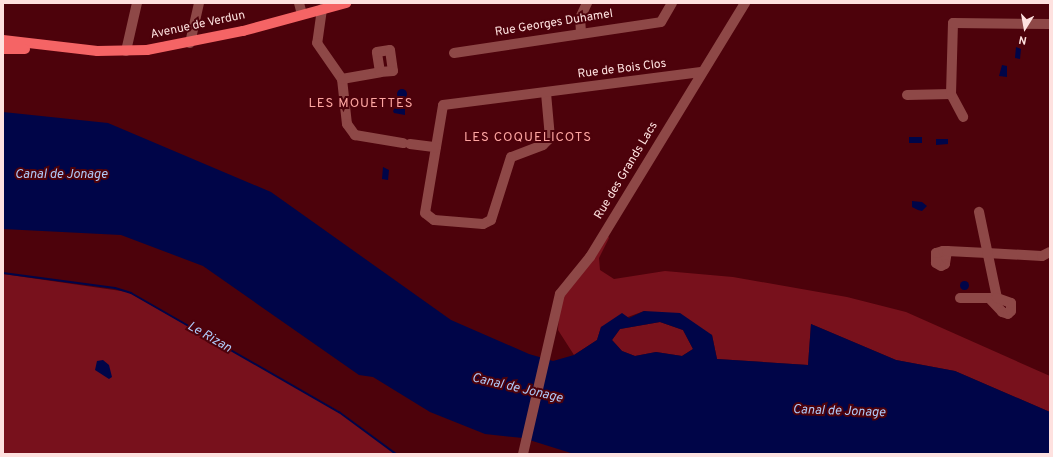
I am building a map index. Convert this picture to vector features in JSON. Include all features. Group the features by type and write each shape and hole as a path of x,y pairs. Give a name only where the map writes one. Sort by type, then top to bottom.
{"main road":[{"name":"Avenue de Verdun","path":"3,49 52,48 126,50 190,43 346,3"},
{"name":"Avenue de Verdun","path":"3,40 52,48"}],"street":[{"path":"126,50 136,3"},
{"path":"190,43 199,3"},
{"path":"298,3 302,14"},
{"path":"581,32 580,18 587,3"},
{"name":"Rue Georges Duhamel","path":"454,53 581,32 661,22 672,3"},
{"name":"Rue des Grands Lacs","path":"523,454 560,294 590,257 701,72 745,3"},
{"path":"322,10 317,43 342,79 346,124 355,135 436,147"},
{"path":"963,118 951,94 953,23 1050,24"},
{"path":"342,79 380,72"},
{"name":"Rue de Bois Clos","path":"546,93 550,138 543,145 511,157 491,220 483,224 434,220 425,213 444,105 701,72"},
{"path":"907,94 951,94"},
{"path":"960,298 994,299 979,212"},
{"path":"947,251 1042,256 1050,252"}],"shaded area":[{"path":"607,234 609,238 599,258 600,270 614,279 665,271 733,277 847,297 906,312 1050,376 1050,412 955,371 896,360 811,324 808,365 717,359 712,335 644,311 601,327 597,340 574,355 558,330 559,314 564,295"},
{"path":"3,274 128,292 340,412 397,454 3,454"},
{"path":"660,322 683,330 693,349 682,356 656,352 635,356 622,351 612,340 620,329"}],"water":[{"path":"1016,47 1021,49 1020,59 1015,58"},
{"path":"1002,65 1007,66 1007,77 999,76"},
{"path":"400,89 404,89 406,90 406,98 400,99 397,96 397,92"},
{"path":"395,108 405,109 405,115 394,113 393,111"},
{"name":"Canal de Jonage","path":"3,112 108,123 271,192 451,320 529,354 553,361 574,355 597,340 601,327 622,313 629,318 644,311 680,313 712,335 717,359 808,365 811,324 896,360 955,371 1050,412 1050,454 574,454 523,438 485,434 430,412 373,377 359,375 203,266 121,235 3,229","holes":["660,322 683,330 693,349 682,356 656,352 635,356 622,351 612,340 620,329"]},
{"path":"909,137 922,137 922,143 909,143"},
{"path":"936,139 948,139 948,144 936,145"},
{"path":"383,167 389,170 388,180 382,179"},
{"path":"912,201 922,202 927,206 922,211 918,210 912,207"},
{"path":"964,280 969,285 964,290 959,285"},
{"path":"103,360 109,365 112,377 109,379 95,370 97,361"}],"waterway":[{"name":"Le Rizan","path":"3,273 115,288 131,293 339,412 396,454"}],"district":[{"name":"LES MOUETTES","path":"361,104"},
{"name":"LES COQUELICOTS","path":"528,138"}]}
